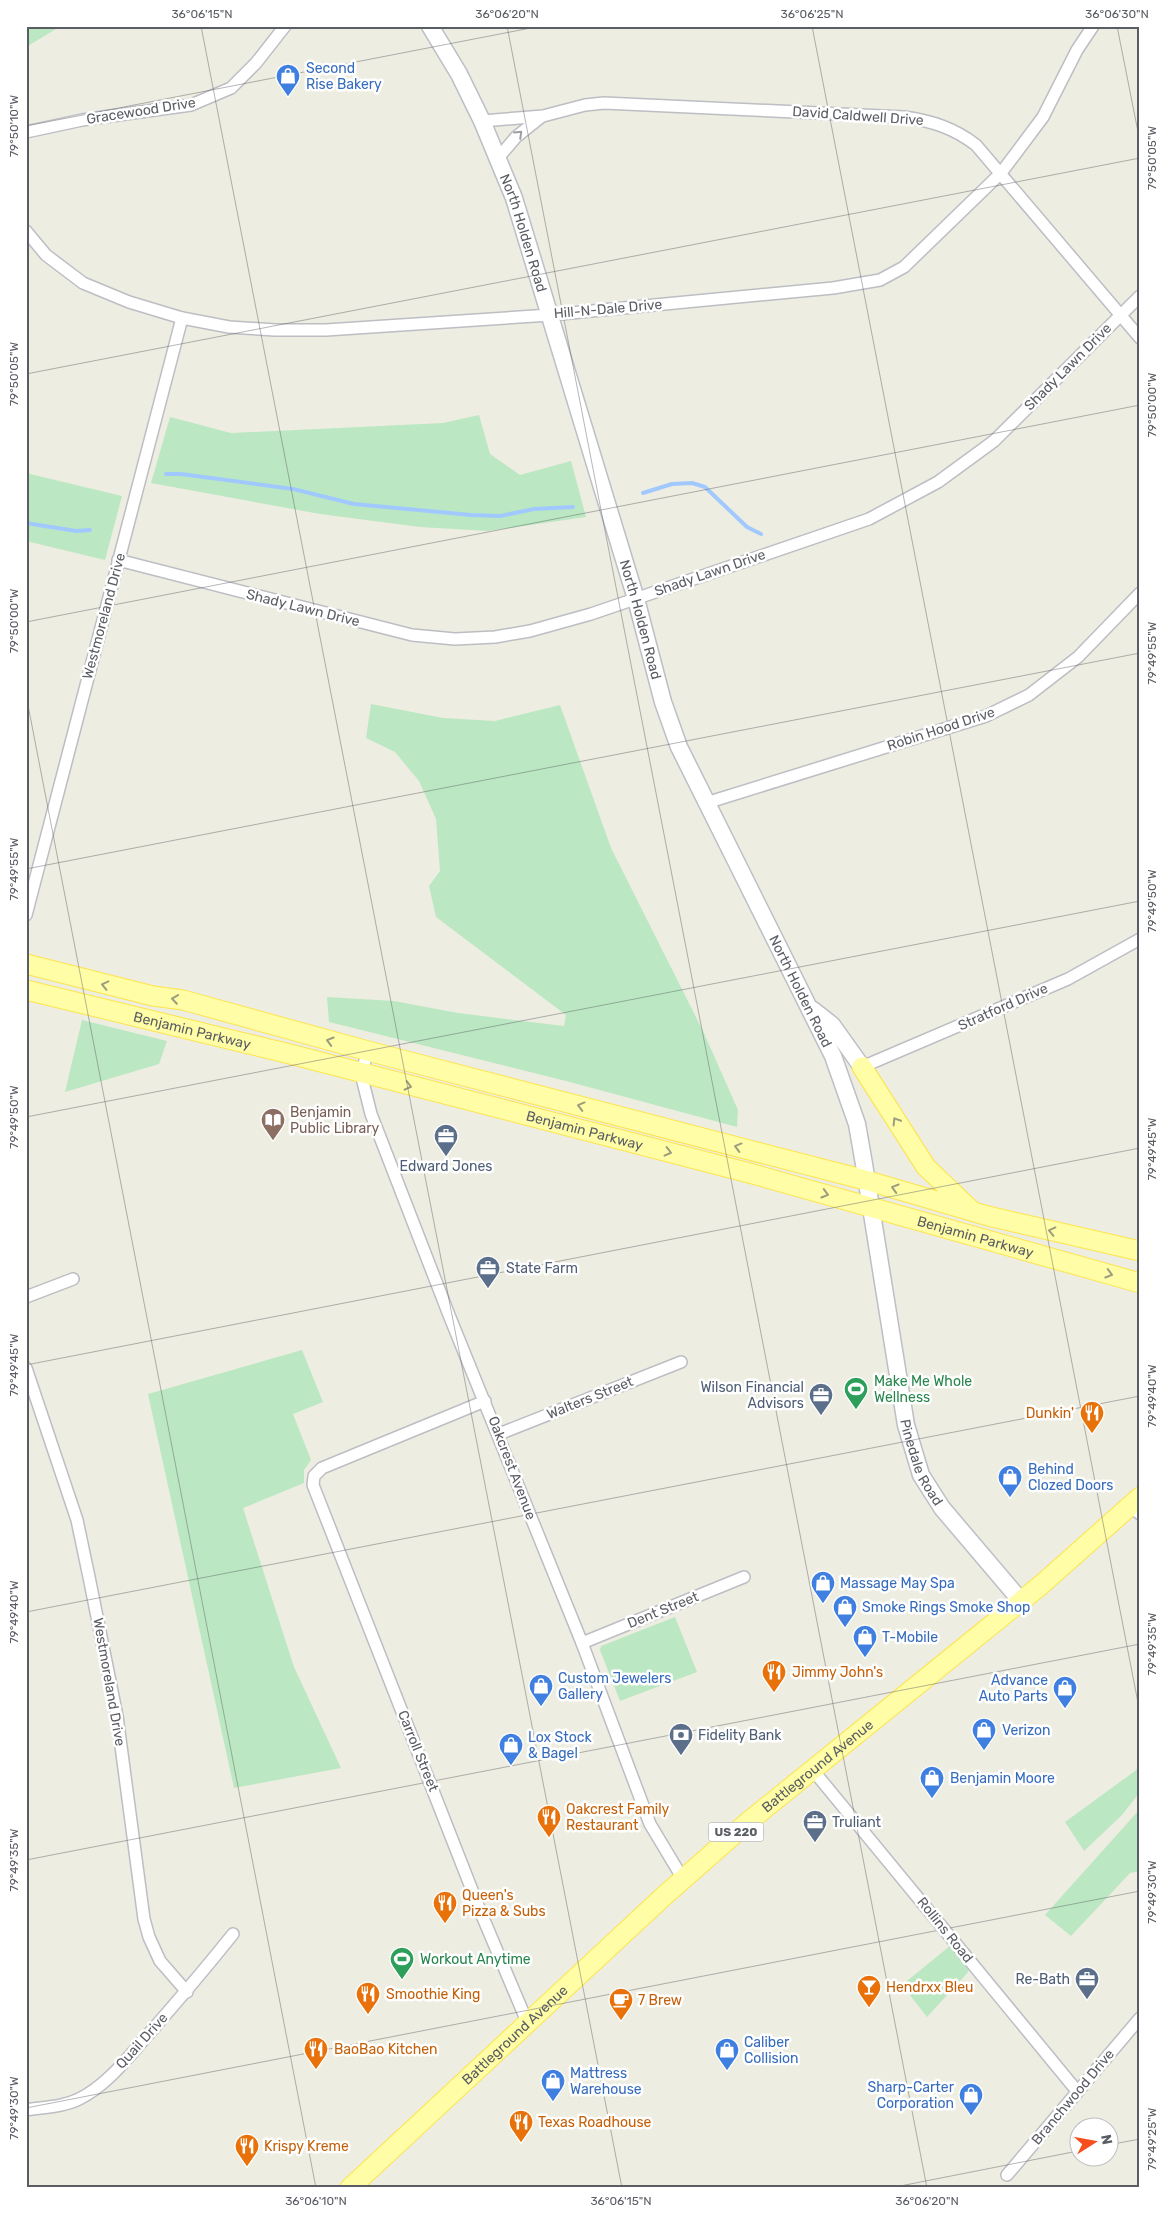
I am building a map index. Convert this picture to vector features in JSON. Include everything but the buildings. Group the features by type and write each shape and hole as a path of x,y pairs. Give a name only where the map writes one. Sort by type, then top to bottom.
{"main road":[{"name":"North Holden Road","path":"430,26 459,74 482,120 514,198 636,599 663,702 672,728 706,803 834,1056 856,1124 869,1206"},
{"name":"Benjamin Parkway","path":"26,964 144,994 183,1000 368,1051 865,1180 972,1211 1140,1251"},
{"name":"Benjamin Parkway","path":"26,990 290,1054 361,1074 753,1174 1140,1283"},
{"path":"811,1009 832,1025 862,1067 926,1167 972,1211"},
{"name":"Pinedale Road","path":"869,1206 906,1425 921,1474 942,1508 1021,1601"},
{"name":"Battleground Avenue","path":"350,2188 683,1879 812,1769 1137,1505"}],"street":[{"name":"Gracewood Drive","path":"26,132 82,120 191,105 231,88 256,63 286,26"},
{"name":"Hill-N-Dale Drive","path":"26,231 46,255 84,283 129,302 182,318 229,327 301,330 550,315 833,288 880,280 904,267 1001,173 1043,118 1077,50 1093,26"},
{"name":"David Caldwell Drive","path":"482,120 543,116 584,105 604,103 904,117 925,120 948,127 964,135 1001,173 1140,338"},
{"name":"David Caldwell Drive","path":"499,158 516,137 543,116"},
{"name":"Shady Lawn Drive","path":"118,560 412,635 455,639 495,637 530,631 591,614 869,519 938,482 994,441 1140,296"},
{"name":"Westmoreland Drive","path":"26,915 182,318"},
{"name":"Robin Hood Drive","path":"706,803 986,716 1020,700 1078,657 1140,593"},
{"name":"Stratford Drive","path":"862,1067 1068,979 1140,939"},
{"path":"361,1074 368,1051"},
{"name":"Oakcrest Avenue","path":"361,1074 371,1114 449,1315 499,1434 582,1643 650,1824 683,1879"},
{"path":"26,1297 73,1279"},
{"name":"Walters Street","path":"499,1434 681,1362"},
{"name":"Westmoreland Drive","path":"26,1368 76,1520 87,1568 117,1716 144,1919 149,1937 160,1961 187,1992"},
{"name":"Carroll Street","path":"485,1401 322,1468 314,1476 313,1486 482,1913 528,2024"},
{"name":"Dent Street","path":"582,1643 744,1577"},
{"name":"Rollins Road","path":"812,1769 1077,2091"},
{"name":"Quail Drive","path":"26,2110 64,2104 79,2099 95,2089 118,2069 187,1992 234,1934"},
{"name":"Branchwood Drive","path":"1007,2175 1140,2018"}],"green space":[{"path":"26,26 61,26 26,47"},
{"path":"479,415 490,454 520,475 571,461 586,517 488,531 420,527 320,514 151,483 170,417 231,433 443,423"},
{"path":"26,473 122,496 105,560 26,541"},
{"path":"371,704 443,718 495,721 560,705 611,848 703,1031 738,1110 737,1127 566,1081 329,1022 327,997 394,1001 458,1013 564,1026 566,1015 436,917 429,886 440,871 436,819 419,781 395,752 366,738"},
{"path":"82,1020 167,1041 159,1064 65,1092"},
{"path":"302,1350 323,1402 293,1414 311,1460 304,1470 304,1483 243,1508 294,1667 341,1768 234,1788 148,1394"},
{"path":"675,1617 697,1672 620,1701 600,1650 601,1646"},
{"path":"1140,1765 1140,1792 1122,1815 1084,1851 1065,1822 1135,1771"},
{"path":"1140,1809 1140,1871 1130,1873 1071,1936 1045,1915"},
{"path":"950,1946 969,1971 927,2017 902,1985"}],"waterway":[{"path":"166,474 181,474 293,489 354,504 471,515 500,516 534,509 573,507"},
{"path":"643,493 672,484 692,483 705,487 747,527 761,534"},
{"path":"26,523 76,531 90,530"}],"place":[{"name":"Second Rise Bakery","path":"288,97"},
{"name":"Benjamin Public Library","path":"273,1141"},
{"name":"Edward Jones","path":"446,1157"},
{"name":"State Farm","path":"488,1289"},
{"name":"Make Me Whole Wellness","path":"856,1410"},
{"name":"Wilson Financial Advisors","path":"821,1416"},
{"name":"Dunkin'","path":"1092,1434"},
{"name":"Behind Clozed Doors","path":"1010,1498"},
{"name":"Massage May Spa","path":"823,1604"},
{"name":"Smoke Rings Smoke Shop","path":"845,1628"},
{"name":"T-Mobile","path":"865,1658"},
{"name":"Jimmy John's","path":"774,1693"},
{"name":"Custom Jewelers Gallery","path":"541,1707"},
{"name":"Advance Auto Parts","path":"1065,1709"},
{"name":"Verizon","path":"984,1751"},
{"name":"Fidelity Bank","path":"681,1756"},
{"name":"Lox Stock & Bagel","path":"511,1766"},
{"name":"Benjamin Moore","path":"932,1799"},
{"name":"Oakcrest Family Restaurant","path":"549,1838"},
{"name":"Truliant","path":"815,1843"},
{"name":"Queen's Pizza & Subs","path":"445,1924"},
{"name":"Workout Anytime","path":"402,1980"},
{"name":"Re-Bath","path":"1087,2000"},
{"name":"Hendrxx Bleu","path":"869,2008"},
{"name":"Smoothie King","path":"368,2015"},
{"name":"7 Brew","path":"621,2021"},
{"name":"BaoBao Kitchen","path":"316,2070"},
{"name":"Caliber Collision","path":"727,2071"},
{"name":"Mattress Warehouse","path":"553,2102"},
{"name":"Sharp-Carter Corporation","path":"971,2116"},
{"name":"Texas Roadhouse","path":"521,2143"},
{"name":"Krispy Kreme","path":"247,2167"}]}
